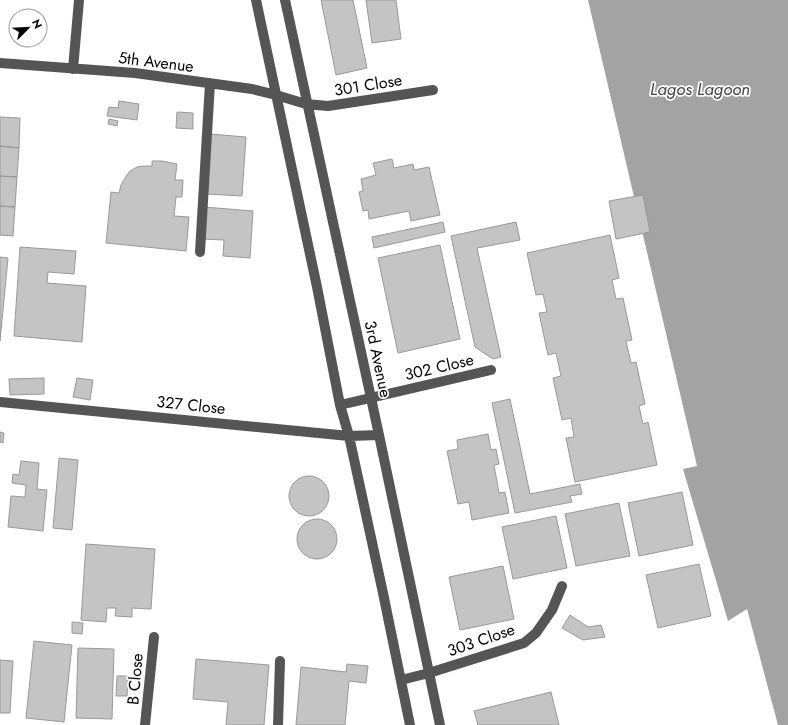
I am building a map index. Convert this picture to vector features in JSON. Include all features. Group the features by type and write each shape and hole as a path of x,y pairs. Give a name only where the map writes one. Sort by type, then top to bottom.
{"street":[{"path":"74,68 79,0"},
{"path":"256,0 317,287 340,405 349,436 410,725"},
{"name":"3rd Avenue","path":"285,0 306,104 379,435 440,725"},
{"name":"5th Avenue","path":"0,63 135,73 252,89 306,104"},
{"path":"200,252 210,84"},
{"name":"301 Close","path":"306,104 328,106 433,90"},
{"name":"302 Close","path":"340,405 491,370"},
{"name":"327 Close","path":"0,402 349,436 379,435"},
{"name":"303 Close","path":"400,680 429,673 524,643 536,633 552,610 562,586"},
{"name":"B Close","path":"145,725 154,637"},
{"path":"278,725 280,661"}],"water":[{"name":"Lagos Lagoon","path":"588,0 788,0 788,725 778,725 747,609 728,621 683,469 697,466"}],"building":[{"path":"321,0 353,0 367,68 336,75"},
{"path":"366,0 396,0 401,39 372,43"},
{"path":"119,101 139,104 137,120 107,116 109,107 118,108"},
{"path":"177,112 193,113 193,129 176,128"},
{"path":"0,117 20,118 19,148 0,146"},
{"path":"109,119 118,121 117,126 108,124"},
{"path":"210,134 246,137 242,196 206,194"},
{"path":"0,146 19,148 17,177 0,176"},
{"path":"392,159 394,168 413,164 414,170 429,167 440,215 411,221 409,211 369,219 368,210 363,211 359,192 363,191 361,179 376,175 373,163"},
{"path":"152,161 177,164 175,180 183,180 182,197 176,197 174,216 189,217 186,251 106,243 111,192 119,193 121,185 130,171 137,167 152,166"},
{"path":"0,176 17,177 15,207 0,206"},
{"path":"643,195 650,232 616,239 609,201"},
{"path":"0,206 15,207 13,236 0,235"},
{"path":"204,207 253,211 250,258 223,256 224,240 201,239"},
{"path":"443,222 445,232 374,248 372,237"},
{"path":"516,222 520,240 477,248 501,357 493,359 475,347 451,236"},
{"path":"610,235 619,278 612,280 616,299 623,298 632,340 626,341 631,363 636,362 645,404 639,406 643,424 648,422 657,465 575,482 566,438 574,437 571,418 562,420 553,378 561,376 556,353 548,355 539,313 547,312 543,294 536,295 527,253"},
{"path":"440,245 460,339 398,353 378,258"},
{"path":"20,247 76,251 74,274 48,272 47,283 86,286 82,342 14,336"},
{"path":"0,257 8,258 0,341"},
{"path":"44,378 44,394 10,395 9,379"},
{"path":"77,378 93,380 90,400 73,397"},
{"path":"510,399 530,494 580,484 582,494 570,496 572,502 515,513 492,403"},
{"path":"0,432 4,433 3,443 0,442"},
{"path":"488,434 491,450 496,449 499,464 494,465 499,493 505,492 509,513 472,520 469,502 458,504 447,451 458,449 457,440"},
{"path":"59,458 78,460 72,530 53,528"},
{"path":"21,461 39,463 37,489 47,490 43,531 8,527 11,496 25,497 26,485 12,483 13,474 19,475"},
{"path":"309,476 317,478 323,482 327,488 329,496 327,504 323,510 317,514 309,516 301,514 295,510 291,504 289,496 291,488 295,482 301,478"},
{"path":"682,492 693,545 639,556 628,503"},
{"path":"619,503 630,556 576,566 565,514"},
{"path":"556,516 567,568 513,579 502,527"},
{"path":"317,519 325,521 331,525 335,531 337,539 335,547 331,553 325,557 317,559 309,557 303,553 299,547 297,539 299,531 303,525 309,521"},
{"path":"86,544 155,549 151,609 132,608 132,617 115,616 116,608 107,608 106,622 81,620"},
{"path":"699,564 711,616 658,628 646,575"},
{"path":"503,566 514,619 460,630 449,577"},
{"path":"570,615 588,627 601,625 605,637 583,640 562,628"},
{"path":"72,622 83,623 82,634 72,633"},
{"path":"34,641 72,645 64,722 26,718"},
{"path":"78,648 114,649 112,719 76,718"},
{"path":"196,659 269,665 264,725 226,725 228,702 193,699"},
{"path":"0,660 13,661 10,713 0,713"},
{"path":"347,664 368,666 366,683 349,681 345,725 296,725 301,667 346,672"},
{"path":"117,676 128,676 127,696 116,696"},
{"path":"551,692 559,725 478,725 474,711"}]}
